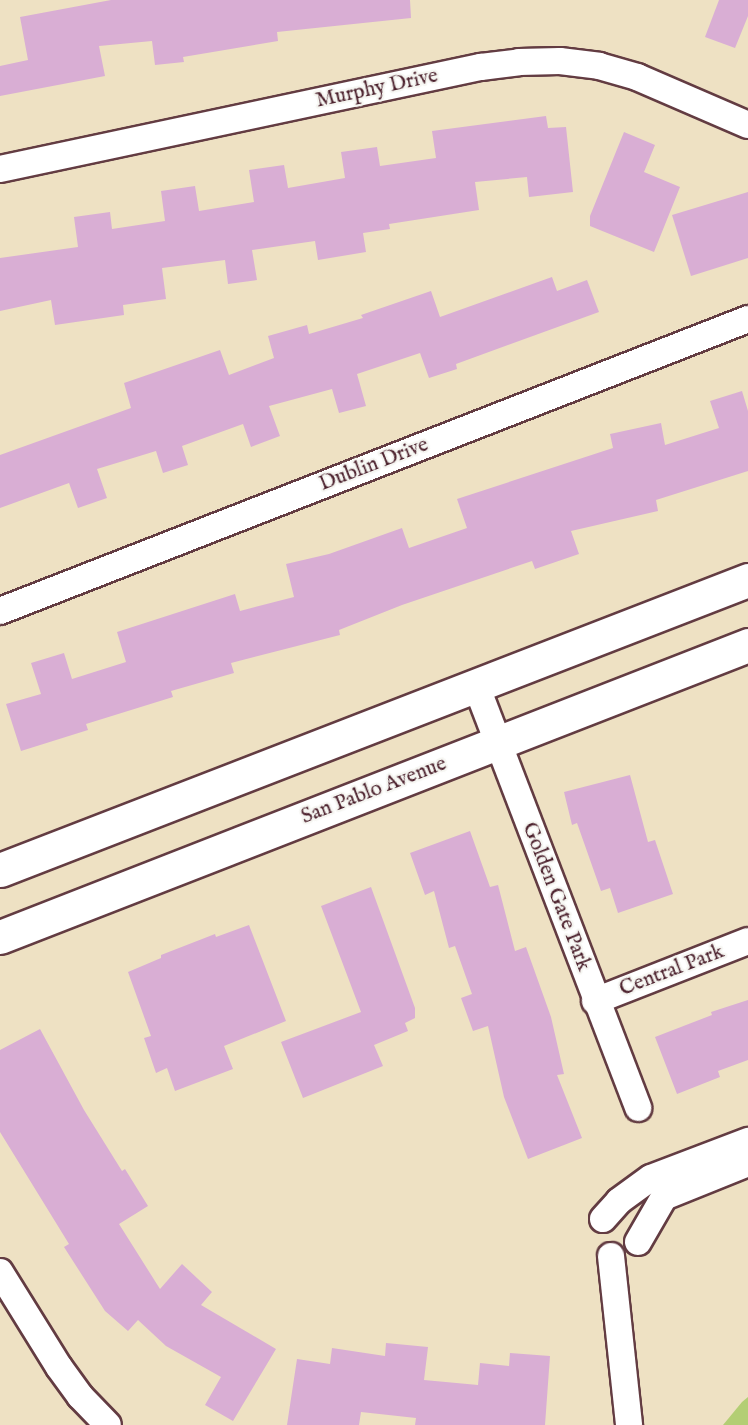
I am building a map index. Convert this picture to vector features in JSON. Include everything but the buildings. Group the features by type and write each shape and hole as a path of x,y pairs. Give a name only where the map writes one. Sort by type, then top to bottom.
{"main road":[{"path":"0,870 748,580"},
{"name":"San Pablo Avenue","path":"0,937 748,645"}],"street":[{"name":"Murphy Drive","path":"0,169 481,67 519,62 560,61 599,66 637,77 748,125"},
{"name":"Dublin Drive","path":"0,611 748,319"},
{"name":"Golden Gate Park","path":"476,685 595,1001 638,1108"},
{"name":"Central Park","path":"595,1001 748,941"},
{"path":"630,1425 610,1256 599,1246 596,1237 597,1227 619,1201 651,1178 748,1141"},
{"path":"610,1256 627,1254 638,1242 664,1197 748,1163"},
{"path":"603,1219 613,1214 629,1217 639,1231 638,1242"},
{"path":"0,1272 59,1367 80,1396 108,1425"}],"green space":[{"path":"748,1397 748,1425 723,1425 742,1402"}]}
